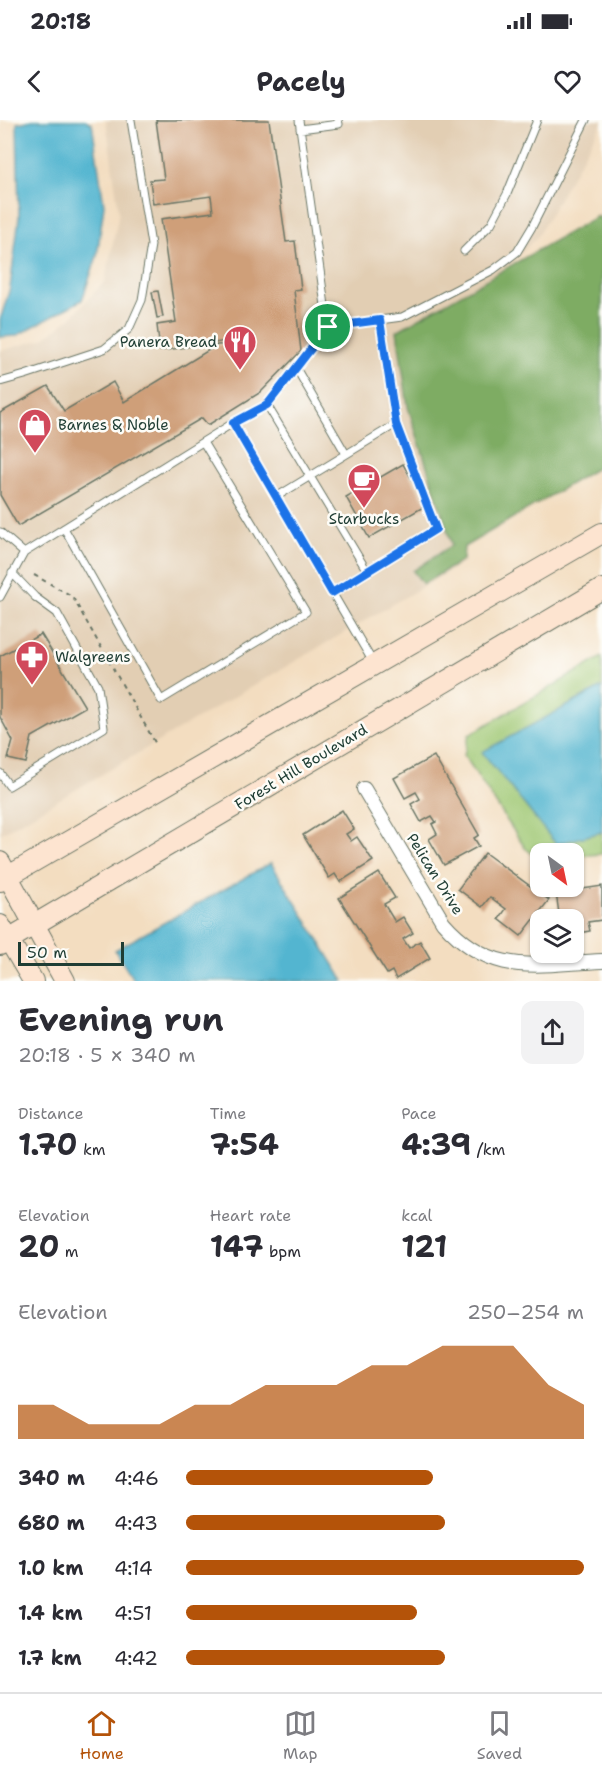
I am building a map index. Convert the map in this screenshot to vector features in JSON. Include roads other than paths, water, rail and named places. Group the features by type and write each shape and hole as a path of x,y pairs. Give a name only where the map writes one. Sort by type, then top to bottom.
{"main road":[{"path":"65,981 35,924 3,873 374,665 602,532"},
{"name":"Forest Hill Boulevard","path":"3,936 35,924 602,589"},
{"path":"3,936 33,981"}],"street":[{"name":"Pelican Drive","path":"364,789 443,922 471,949 502,962 522,965 602,961"}],"lane":[{"path":"0,382 104,349 129,329 142,300 151,245 131,120"},
{"path":"299,120 328,327"},
{"path":"300,129 339,124 338,120"},
{"path":"464,251 491,224 507,194 537,120"},
{"path":"0,597 3,585 24,553 203,441 267,405 328,327 402,317 493,270 517,252 586,120"},
{"path":"332,593 436,529 396,424 380,320"},
{"path":"296,368 346,454"},
{"path":"267,405 367,571"},
{"path":"233,423 374,665"},
{"path":"276,497 396,424"},
{"path":"64,528 161,700 306,612 203,441"},
{"path":"0,532 24,553"},
{"path":"0,773 9,786 104,728 98,687 57,613 35,597 12,573"}],"water":[{"path":"33,120 85,120 92,123 104,205 97,256 82,300 16,336 0,337 0,320 10,288 19,217 17,123"},
{"path":"602,687 602,832 555,843 482,752"},
{"path":"271,863 344,981 134,981 115,950"}],"place":[{"name":"Panera Bread","path":"240,371"},
{"name":"Barnes & Noble","path":"35,454"},
{"name":"Starbucks","path":"364,509"},
{"name":"Walgreens","path":"32,686"}]}
